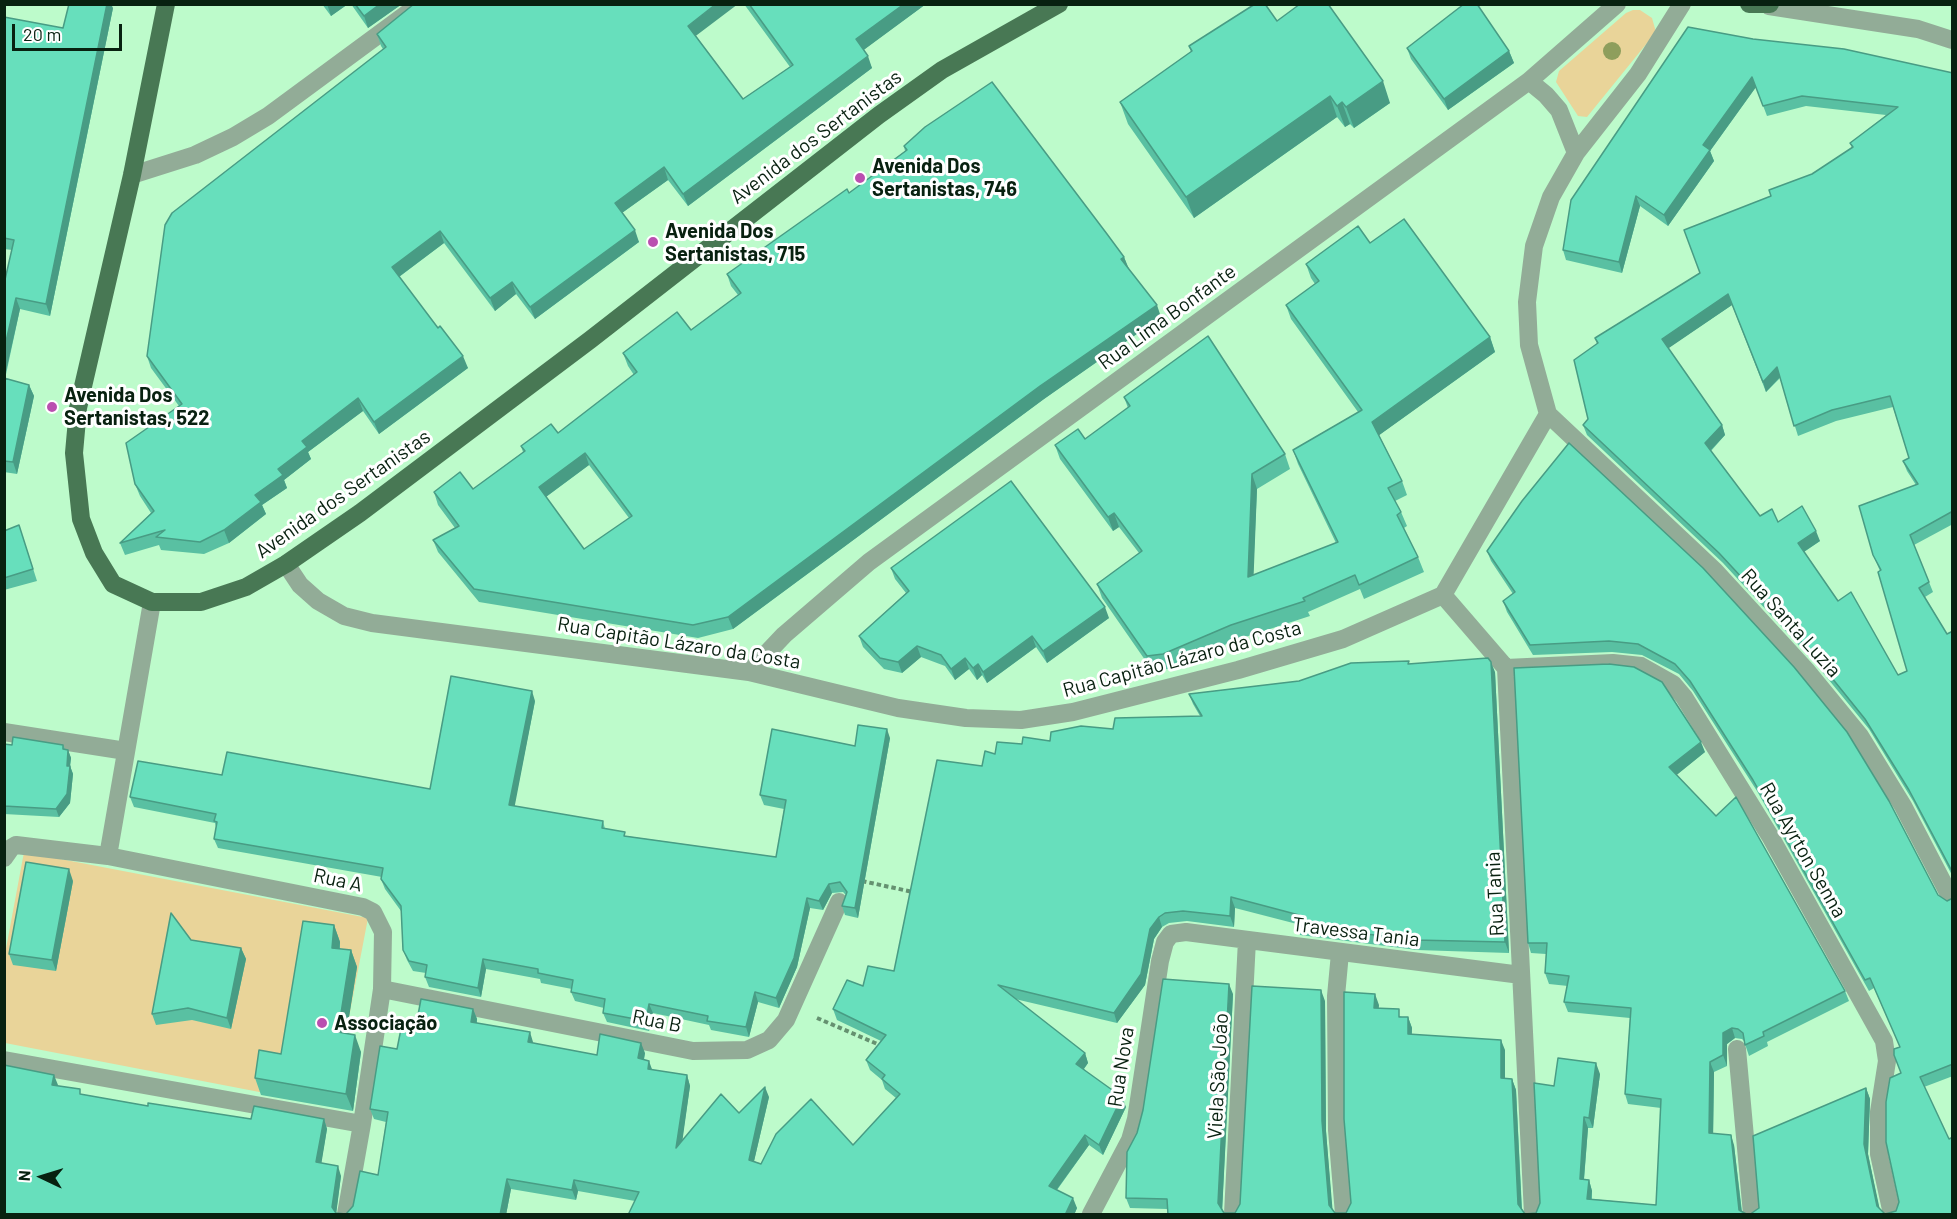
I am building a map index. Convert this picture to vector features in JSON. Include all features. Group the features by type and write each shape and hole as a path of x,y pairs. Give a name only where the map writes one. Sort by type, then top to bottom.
{"main road":[{"name":"Avenida dos Sertanistas","path":"166,4 132,175 78,408 74,453 81,519 94,553 113,584 153,602 201,602 246,587 286,564 369,506 581,348 879,116 942,70 1059,4"},
{"path":"1749,4 1769,5"}],"street":[{"path":"132,175 195,155 233,137 268,116 420,4"},
{"name":"Rua Lima Bonfante","path":"749,672 784,634 869,562 1529,81 1617,4"},
{"path":"1506,668 1443,596 1548,414 1529,345 1527,302 1534,246 1551,197 1576,153 1638,74 1682,4"},
{"path":"1769,5 1918,29 1953,40"},
{"path":"1529,81 1546,94 1559,110 1576,153"},
{"name":"Rua Santa Luzia","path":"1548,414 1715,571 1860,736 1902,806 1953,900"},
{"name":"Rua Capitão Lázaro da Costa","path":"286,564 300,585 318,601 344,616 372,623 749,672 898,708 966,718 1021,720 1084,709 1343,639 1443,596"},
{"path":"108,856 153,602"},
{"name":"Rua Ayrton Senna","path":"1506,668 1613,663 1641,666 1664,678 1684,698 1770,836 1884,1041 1887,1061 1879,1112 1879,1154 1892,1215"},
{"name":"Rua Tania","path":"1506,668 1533,1215"},
{"path":"4,732 126,751"},
{"name":"Rua A","path":"4,858 10,848 24,845 108,856 363,907 373,912 383,932 382,989 346,1215"},
{"name":"Rua B","path":"382,989 693,1051 747,1050 769,1040 786,1020 839,902"},
{"name":"Travessa Tania","path":"1186,932 1521,975"},
{"name":"Rua Nova","path":"1091,1215 1123,1156 1136,1119 1165,942 1171,934 1186,932"},
{"name":"Viela São João","path":"1233,1215 1247,940"},
{"path":"1340,953 1336,996 1337,1130 1344,1215"},
{"path":"1737,1049 1752,1215"},
{"path":"4,1059 362,1124"}],"path":[{"path":"839,902 847,878 915,892"},
{"path":"792,1008 885,1048"}],"shaded area":[{"path":"1640,10 1652,18 1656,32 1587,117 1578,116 1556,82 1559,71 1626,13"},
{"path":"24,852 368,918 332,1106 5,1043 5,954"}],"building":[{"path":"69,4 107,4 46,304 16,298 4,350 4,284 14,240 4,238 4,17 63,28"},
{"path":"355,4 380,4 364,16"},
{"path":"414,4 716,4 688,26 743,99 793,65 749,4 904,4 856,39 868,56 683,194 664,167 615,203 635,230 530,307 512,282 490,298 440,231 392,267 438,328 440,326 463,356 374,422 358,398 302,441 307,447 278,469 283,475 255,495 261,502 224,530 200,542 156,537 165,530 120,543 154,511 135,484 126,443 182,404 147,356 165,225 172,213 386,47 377,34"},
{"path":"1255,4 1265,4 1277,21 1300,4 1328,4 1383,81 1346,107 1342,102 1337,106 1330,96 1186,197 1120,102 1192,51 1189,46"},
{"path":"1464,4 1477,4 1509,51 1444,99 1407,48"},
{"path":"1688,27 1753,39 1844,49 1953,73 1953,511 1910,535 1929,582 1919,588 1947,634 1953,631 1953,873 1909,790 1865,719 1811,652 1719,553 1583,425 1588,419 1574,360 1598,343 1595,338 1700,273 1684,230 1771,196 1769,190 1812,174 1853,147 1850,143 1898,107 1802,96 1763,106 1752,77 1703,145 1710,150 1664,215 1636,196 1619,262 1563,250 1571,200","holes":["1728,294 1763,382 1777,367 1794,426 1832,410 1890,396 1909,458 1903,461 1918,484 1859,506 1873,555 1881,570 1878,572 1907,671 1898,675 1851,592 1838,601 1798,543 1816,531 1802,506 1778,522 1772,509 1760,516 1705,443 1722,425 1662,339"]},
{"path":"992,82 1107,234 1124,257 1121,259 1157,305 1040,386 728,617 693,625 474,589 433,540 459,526 434,492 460,472 473,489 525,451 521,446 551,424 558,433 637,372 623,353 677,312 691,330 741,293 727,274 847,189 849,193 907,150 904,146 925,127","holes":["585,453 632,516 584,549 539,487"]},
{"path":"1404,219 1490,337 1372,422 1402,481 1388,488 1401,512 1397,515 1418,557 1359,585 1355,575 1303,598 1305,601 1231,625 1163,654 1147,656 1097,584 1142,551 1114,513 1108,517 1055,445 1078,429 1085,439 1130,406 1124,397 1208,336 1285,454 1252,474 1248,577 1338,542 1293,450 1362,410 1286,305 1319,281 1306,264 1358,226 1370,243"},
{"path":"4,378 29,385 13,462 4,461"},
{"path":"1569,443 1703,568 1794,667 1847,732 1889,801 1938,895 1947,901 1953,898 1953,1064 1920,1077 1949,1139 1953,1137 1953,1215 1749,1215 1759,1208 1753,1136 1866,1088 1864,1144 1877,1206 1885,1214 1896,1211 1899,1202 1886,1142 1886,1102 1890,1078 1901,1073 1894,1055 1894,1049 1900,1047 1870,978 1865,980 1753,780 1690,681 1675,664 1638,644 1609,641 1530,645 1503,601 1515,592 1487,551 1522,501"},
{"path":"1011,481 1105,607 1043,651 1032,636 983,672 978,664 973,668 965,658 951,669 941,655 917,646 898,662 880,658 859,636 909,591 891,568"},
{"path":"19,525 33,569 4,578 4,531"},
{"path":"1488,658 1491,662 1505,942 1414,940 1296,925 1299,915 1231,897 1230,916 1183,911 1165,913 1159,917 1150,929 1141,974 1114,1013 998,985 1085,1053 1076,1064 1122,1097 1099,1145 1085,1135 1049,1186 1073,1198 1065,1215 628,1215 639,1192 574,1180 572,1190 507,1179 500,1215 4,1215 4,1065 54,1075 52,1085 80,1089 80,1094 148,1106 148,1103 251,1119 254,1106 324,1119 316,1162 338,1166 332,1207 336,1213 346,1214 353,1206 360,1171 378,1175 388,1112 370,1109 380,1046 397,1049 401,1029 415,1031 421,999 473,1009 471,1022 530,1032 528,1042 597,1055 600,1034 641,1043 638,1058 649,1061 648,1069 687,1075 676,1148 721,1094 739,1113 765,1087 749,1160 761,1164 776,1134 811,1099 853,1145 900,1094 882,1079 885,1075 866,1060 886,1035 833,1009 847,980 863,986 868,966 894,971 937,760 982,766 985,751 995,754 997,742 1022,744 1023,737 1050,741 1051,732 1081,726 1113,729 1115,718 1202,716 1189,694 1299,681 1351,663 1409,661 1408,664"},
{"path":"1609,664 1634,667 1662,682 1701,742 1669,767 1716,816 1736,797 1845,991 1763,1032 1764,1036 1745,1045 1743,1033 1732,1028 1723,1033 1723,1055 1710,1062 1709,1133 1731,1135 1739,1210 1748,1215 1168,1215 1167,1199 1126,1198 1127,1152 1137,1133 1143,1110 1163,979 1229,984 1218,1203 1224,1213 1235,1213 1240,1204 1252,986 1321,990 1322,1121 1329,1205 1335,1213 1346,1213 1351,1203 1344,1119 1344,992 1375,994 1374,1008 1399,1009 1399,1017 1408,1017 1408,1034 1501,1040 1501,1078 1512,1079 1518,1204 1525,1214 1536,1213 1540,1203 1534,1083 1554,1086 1558,1058 1596,1063 1589,1118 1584,1117 1580,1179 1589,1180 1587,1199 1656,1205 1661,1099 1625,1094 1631,1008 1564,1002 1569,976 1545,973 1547,943 1528,943 1514,668"},
{"path":"451,676 532,691 509,805 603,821 602,828 625,832 624,836 776,857 786,800 760,795 772,729 855,746 858,725 887,729 855,908 842,906 847,892 840,882 829,884 819,901 807,898 794,958 776,998 755,992 746,1027 707,1021 708,1016 649,1004 646,1021 603,1013 605,999 571,992 573,980 538,973 538,969 483,959 478,988 425,977 427,965 409,961 403,950 401,906 381,879 383,868 214,839 216,814 130,797 138,761 222,775 227,752 430,789"},
{"path":"13,737 63,745 63,749 68,750 67,766 70,766 67,794 56,809 4,806 4,744 12,745"},
{"path":"26,862 69,869 52,960 9,954"},
{"path":"171,913 191,940 241,948 227,1018 188,1008 152,1014"},
{"name":"Associação","path":"303,921 334,925 332,948 351,950 338,1032 355,1035 346,1094 255,1078 259,1050 281,1054"}],"place":[{"name":"Avenida Dos Sertanistas, 746","path":"860,178"},
{"name":"Avenida Dos Sertanistas, 715","path":"653,242"},
{"name":"Avenida Dos Sertanistas, 522","path":"52,407"},
{"name":"Associação","path":"322,1023"}]}
